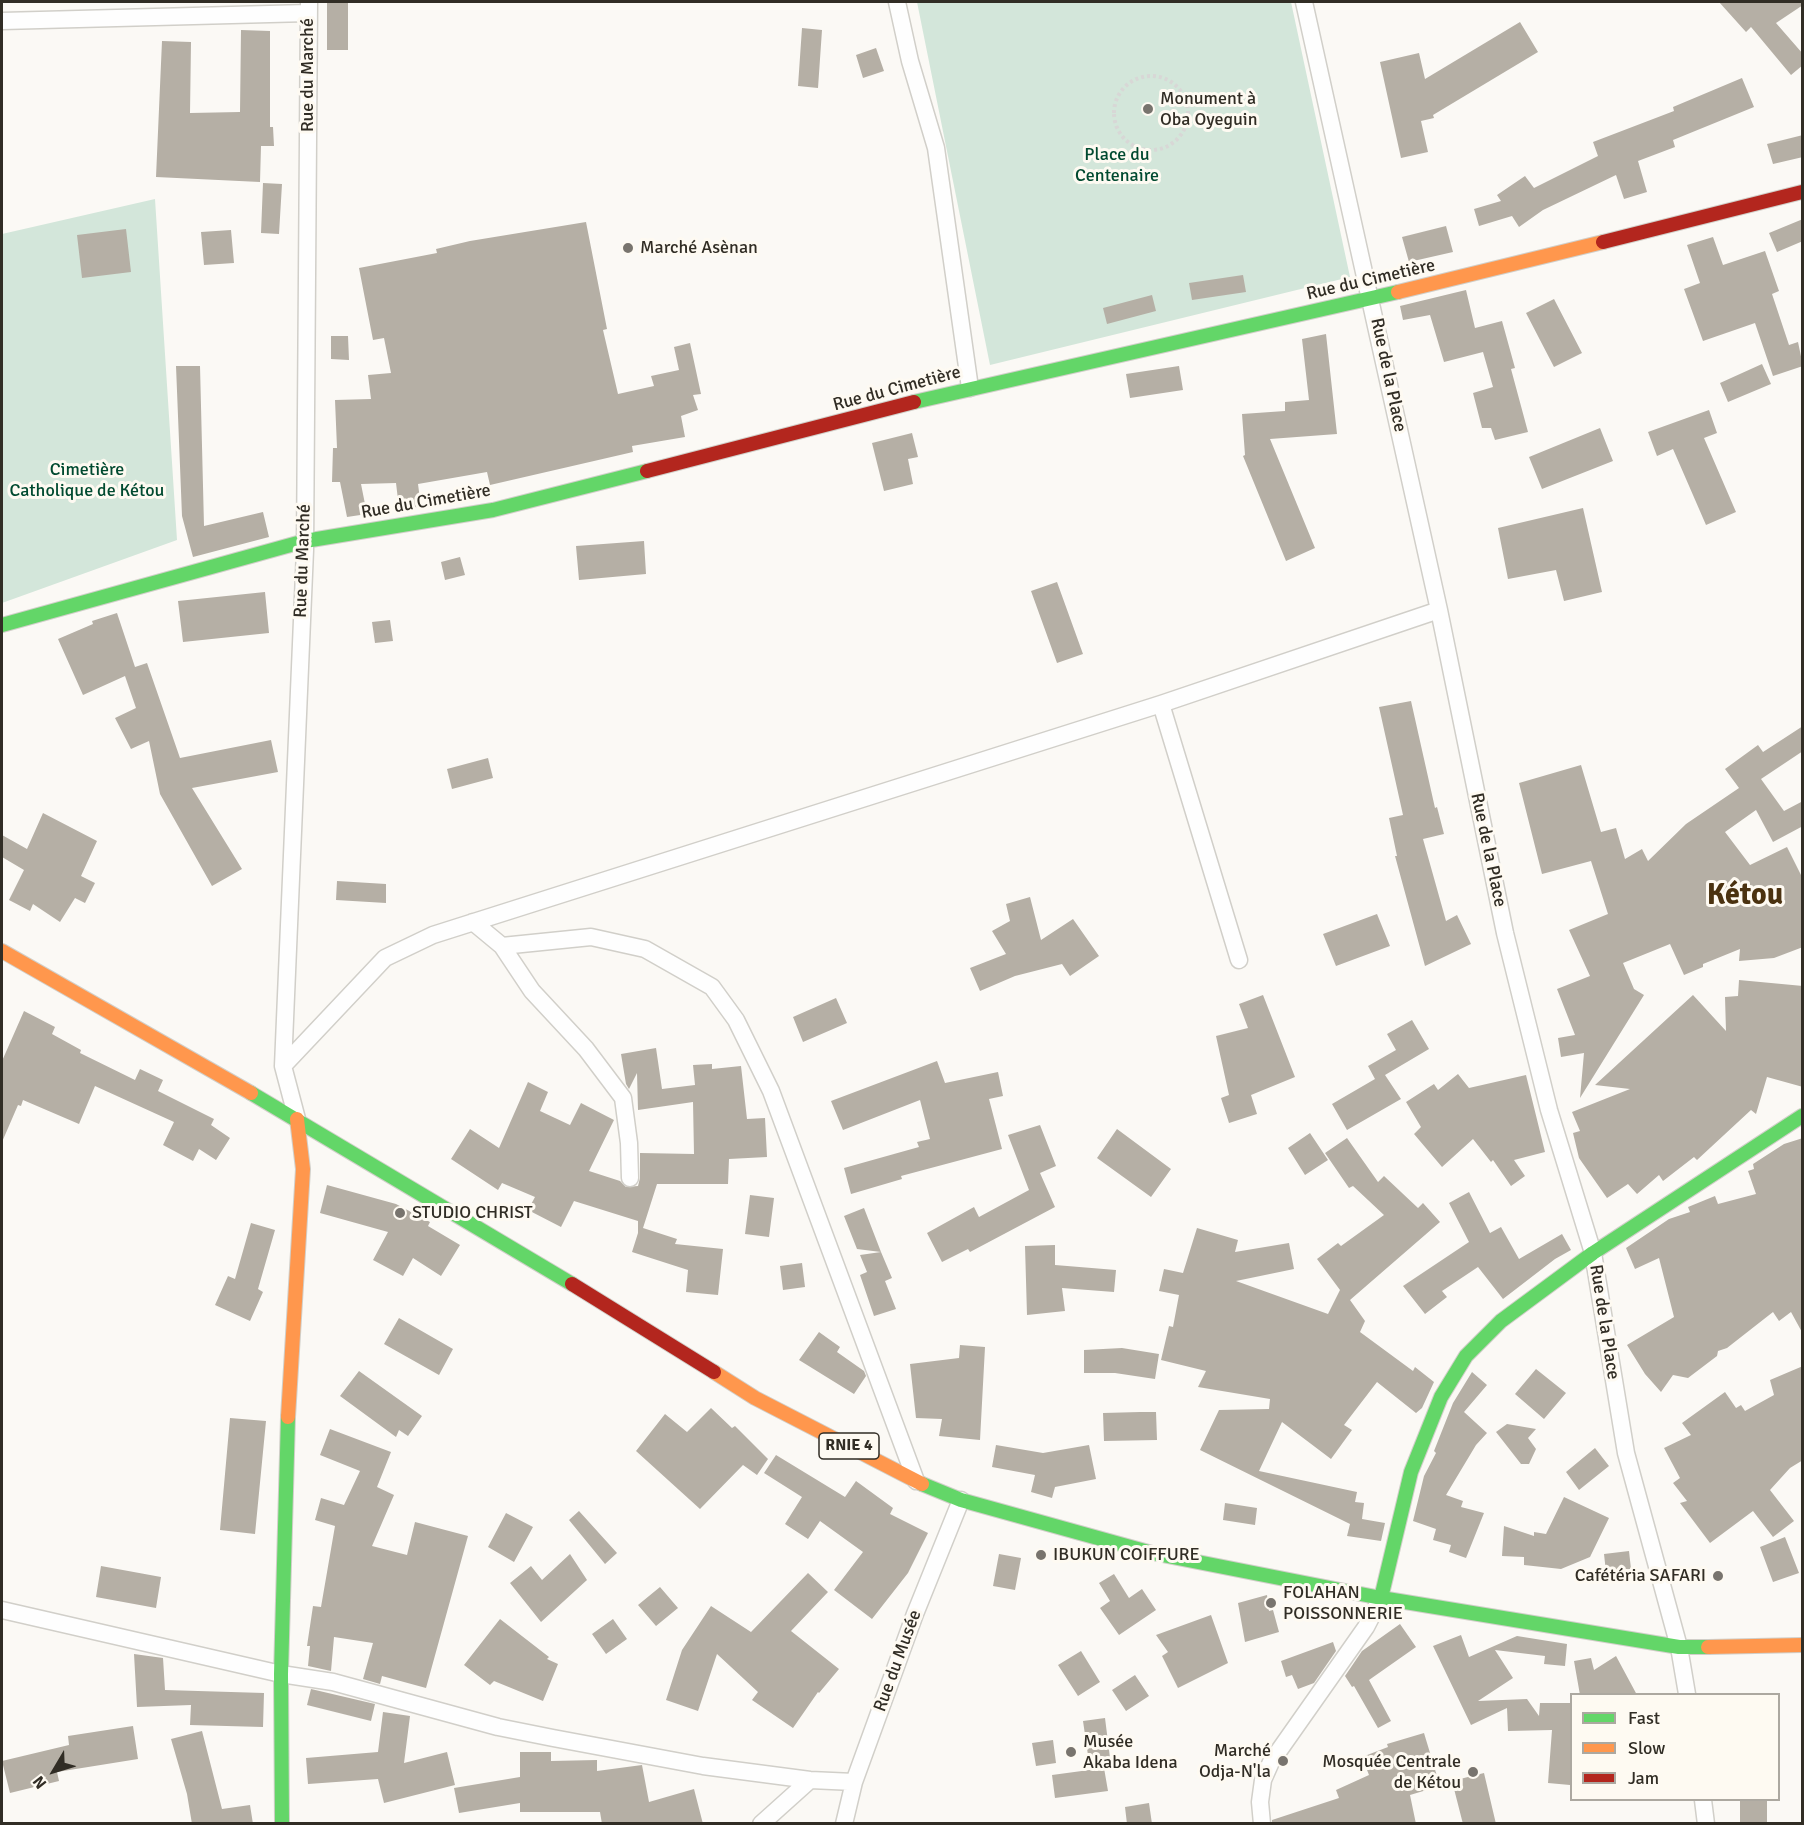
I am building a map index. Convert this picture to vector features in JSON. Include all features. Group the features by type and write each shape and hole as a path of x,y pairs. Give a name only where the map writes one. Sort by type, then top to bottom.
{"street":[{"path":"897,2 910,60 936,148 970,388"},
{"name":"Rue de la Place","path":"1304,2 1372,299 1505,933 1549,1110 1593,1253 1626,1453 1679,1647 1687,1693"},
{"path":"2,21 308,7"},
{"name":"Rue du Marché","path":"297,1119 283,1066 305,541 308,7"},
{"name":"Rue du Cimetière","path":"2,625 305,541 493,510 970,388 1372,299 1803,192"},
{"path":"283,1066 386,958 433,935 1161,704 1439,610"},
{"path":"1161,704 1239,960"},
{"path":"473,922 502,946 532,991 586,1050 622,1098 629,1143 630,1178"},
{"path":"502,946 591,937 645,949 712,987 736,1020 771,1091 916,1481"},
{"name":"RNIE 4","path":"2,951 297,1119 645,1328 755,1398 916,1481 961,1500 1152,1554 1381,1598 1679,1647 1803,1645"},
{"path":"1263,1824 1260,1802 1263,1780 1271,1762 1366,1627 1381,1598 1411,1472 1440,1397 1466,1356 1501,1322 1593,1253 1803,1116"},
{"path":"282,1824 281,1674 288,1412 303,1169 297,1119"},
{"name":"Rue du Musée","path":"844,1824 854,1782 915,1614 961,1500"},
{"path":"2,1610 281,1674 333,1682 498,1727 703,1766 810,1780 854,1782"},
{"path":"761,1824 810,1780"},
{"path":"1703,1801 1706,1824"}],"path":[{"path":"1143,76 1158,76 1171,81 1182,92 1188,105 1188,120 1183,134 1173,144 1159,150 1144,150 1131,145 1120,135 1114,121 1114,106 1119,93 1130,82 1143,76"}],"green space":[{"name":"Place du Centenaire","path":"917,2 1291,2 1350,277 990,365"},
{"name":"Cimetière Catholique de Kétou","path":"155,199 177,540 2,603 2,234"}],"building":[{"path":"327,2 348,3 348,50 327,50"},
{"path":"1719,2 1803,2 1803,5 1776,23 1803,54 1803,65 1791,75 1751,27 1746,32"},
{"path":"1520,22 1538,52 1433,115 1434,118 1421,121 1428,152 1401,158 1380,62 1419,53 1425,79"},
{"path":"802,28 822,30 818,88 798,86"},
{"path":"241,30 270,31 270,127 273,127 274,146 261,146 260,182 156,177 162,41 191,42 190,113 240,112"},
{"path":"876,48 884,71 863,78 856,55"},
{"path":"1742,78 1754,107 1673,140 1675,147 1638,161 1647,192 1624,199 1616,175 1543,210 1519,227 1512,216 1479,226 1474,209 1501,201 1497,195 1525,176 1534,188 1598,156 1593,142 1674,111 1673,107"},
{"path":"1803,135 1803,157 1773,164 1767,144"},
{"path":"263,183 282,184 279,234 261,233"},
{"path":"1803,219 1803,241 1777,252 1769,233"},
{"path":"586,222 607,329 603,330 618,394 654,386 651,376 679,370 674,347 690,343 701,394 693,395 698,410 681,416 685,437 632,446 633,452 490,485 487,472 418,484 421,507 399,508 396,483 361,484 367,514 347,517 340,482 332,482 333,448 337,448 335,400 371,399 368,375 391,373 384,338 373,340 359,268 437,253 436,249 470,241"},
{"path":"1446,226 1453,252 1409,262 1402,237"},
{"path":"126,229 131,272 82,278 77,235"},
{"path":"231,230 234,263 204,265 201,232"},
{"path":"1713,237 1723,265 1765,251 1779,291 1772,294 1789,345 1798,342 1803,366 1773,376 1755,323 1703,341 1684,289 1700,283 1687,245"},
{"path":"1243,275 1246,292 1192,300 1189,283"},
{"path":"1466,290 1475,328 1502,321 1515,368 1511,369 1528,432 1495,440 1491,428 1482,428 1473,393 1493,387 1483,352 1444,362 1430,315 1403,320 1400,306"},
{"path":"1152,295 1156,311 1107,324 1103,308"},
{"path":"1554,299 1582,353 1554,367 1526,313"},
{"path":"1326,334 1337,434 1270,439 1315,548 1286,561 1243,456 1245,455 1242,414 1285,411 1285,402 1309,400 1302,339"},
{"path":"331,336 348,336 349,360 331,359"},
{"path":"1762,364 1771,384 1728,402 1720,383"},
{"path":"176,366 200,366 204,526 263,512 269,537 193,557 182,516"},
{"path":"1179,366 1183,390 1130,398 1126,374"},
{"path":"1709,410 1717,433 1704,438 1736,512 1706,525 1673,449 1657,456 1648,432"},
{"path":"1600,428 1613,461 1542,489 1529,457"},
{"path":"912,433 918,457 908,459 913,484 884,491 872,443"},
{"path":"1583,508 1602,592 1564,601 1556,570 1508,579 1498,528"},
{"path":"644,541 646,574 579,580 576,546"},
{"path":"460,557 465,575 445,580 441,562"},
{"path":"1057,582 1083,654 1057,663 1031,591"},
{"path":"265,592 269,633 183,642 178,601"},
{"path":"117,613 135,667 147,663 180,758 271,740 278,772 192,788 242,869 212,886 160,794 149,741 131,749 115,718 136,708 125,676 83,695 58,639 93,624 92,621"},
{"path":"390,620 393,641 375,643 372,622"},
{"path":"1411,701 1435,808 1437,807 1444,834 1423,839 1446,921 1457,915 1471,944 1425,966 1395,856 1397,856 1389,818 1403,815 1379,707"},
{"path":"1803,726 1803,751 1761,779 1784,811 1803,801 1803,826 1773,842 1756,810 1725,832 1750,865 1787,847 1803,879 1803,947 1774,958 1739,961 1740,949 1703,964 1703,967 1684,975 1670,944 1623,963 1634,989 1644,995 1580,1098 1584,1053 1561,1057 1558,1038 1575,1035 1557,989 1590,976 1569,930 1608,914 1591,861 1542,874 1519,783 1581,765 1601,832 1616,828 1625,859 1642,849 1648,861 1686,824 1739,788 1725,769 1758,745 1763,752"},
{"path":"488,758 493,778 452,789 447,769"},
{"path":"43,813 97,841 81,876 95,883 85,903 75,898 60,922 33,904 30,911 9,900 24,870 2,857 2,835 27,849"},
{"path":"337,881 386,884 386,903 336,900"},
{"path":"1030,897 1041,940 1073,919 1099,956 1070,976 1062,964 1015,976 980,991 970,968 1006,954 992,931 1010,921 1006,904"},
{"path":"1377,914 1390,946 1336,966 1323,934"},
{"path":"1739,980 1803,986 1803,1087 1767,1077 1756,1114 1751,1110 1697,1160 1694,1157 1663,1181 1659,1175 1637,1194 1628,1184 1607,1198 1579,1158 1573,1133 1580,1131 1572,1112 1630,1089 1595,1085 1693,995 1726,1031 1725,997 1738,996"},
{"path":"1263,995 1295,1077 1251,1095 1257,1114 1229,1123 1221,1098 1229,1095 1216,1036 1248,1028 1239,1004"},
{"path":"836,998 847,1023 803,1042 793,1017"},
{"path":"24,1011 55,1027 52,1034 81,1050 80,1053 135,1080 140,1069 163,1080 158,1091 214,1119 211,1125 230,1138 216,1160 199,1149 193,1161 163,1145 174,1122 95,1086 79,1124 23,1100 21,1106 18,1105 2,1142 2,1061"},
{"path":"1412,1020 1429,1049 1385,1075 1401,1099 1347,1130 1332,1104 1375,1079 1368,1066 1396,1050 1387,1034"},
{"path":"656,1048 662,1089 695,1085 693,1065 712,1064 712,1069 741,1066 747,1119 765,1118 767,1157 729,1159 728,1184 657,1184 643,1228 677,1239 675,1244 723,1249 718,1295 686,1292 688,1270 632,1252 638,1233 638,1221 574,1201 561,1227 528,1210 535,1197 502,1183 498,1190 451,1159 470,1129 499,1148 528,1082 548,1092 540,1111 570,1125 581,1103 614,1120 589,1171 620,1181 626,1187 638,1186 640,1153 694,1154 693,1102 638,1110 637,1073 629,1089 626,1084 621,1054"},
{"path":"937,1061 945,1083 998,1072 1003,1096 989,1099 1002,1149 901,1176 902,1179 851,1194 844,1168 919,1147 917,1142 930,1139 920,1100 843,1130 831,1101"},
{"path":"1458,1074 1469,1088 1526,1075 1545,1152 1514,1160 1525,1176 1511,1186 1493,1160 1491,1162 1473,1139 1442,1167 1414,1134 1421,1127 1406,1102 1434,1084 1438,1090"},
{"path":"1040,1125 1056,1166 1040,1173 1055,1207 970,1252 968,1249 942,1262 927,1233 974,1207 979,1217 1029,1190 1008,1135"},
{"path":"1117,1129 1171,1169 1151,1197 1097,1158"},
{"path":"1310,1133 1328,1160 1305,1175 1288,1148"},
{"path":"1347,1138 1378,1182 1384,1176 1418,1208 1423,1203 1440,1222 1350,1300 1365,1321 1360,1332 1413,1371 1415,1367 1434,1382 1422,1408 1416,1413 1377,1382 1344,1425 1352,1430 1331,1459 1282,1422 1259,1471 1357,1492 1355,1502 1364,1503 1362,1519 1385,1523 1381,1541 1347,1536 1350,1524 1200,1450 1219,1410 1269,1409 1270,1399 1198,1387 1206,1371 1161,1360 1169,1326 1173,1327 1179,1295 1159,1291 1164,1269 1183,1273 1197,1228 1238,1240 1235,1252 1289,1243 1294,1269 1236,1281 1328,1314 1340,1290 1317,1259 1338,1243 1341,1246 1384,1215 1353,1186 1349,1188 1325,1153"},
{"path":"1803,1138 1803,1334 1791,1312 1779,1321 1773,1312 1727,1348 1718,1351 1717,1356 1688,1378 1673,1375 1661,1392 1645,1374 1627,1345 1674,1317 1659,1258 1635,1269 1626,1248 1669,1219 1690,1212 1688,1207 1715,1196 1718,1204 1756,1194 1748,1171 1754,1169 1753,1164 1784,1144"},
{"path":"327,1185 396,1204 430,1222 428,1226 460,1245 441,1276 413,1258 403,1276 373,1260 388,1232 320,1213"},
{"path":"1469,1192 1490,1233 1501,1227 1519,1259 1562,1234 1571,1250 1555,1259 1503,1299 1478,1267 1442,1291 1447,1297 1425,1314 1403,1286 1469,1242 1449,1203"},
{"path":"750,1195 774,1198 769,1237 745,1234"},
{"path":"864,1208 881,1252 857,1249 844,1216"},
{"path":"251,1223 275,1230 258,1289 263,1292 250,1321 215,1305 228,1276 235,1279"},
{"path":"1055,1245 1055,1265 1116,1270 1114,1292 1062,1288 1065,1311 1027,1315 1025,1246"},
{"path":"881,1252 892,1278 885,1281 896,1309 874,1316 860,1275 867,1272 860,1255"},
{"path":"802,1263 805,1287 783,1290 780,1266"},
{"path":"399,1318 453,1349 439,1375 384,1344"},
{"path":"819,1332 840,1347 837,1352 864,1371 866,1376 854,1394 799,1360"},
{"path":"960,1345 985,1347 980,1440 939,1436 942,1419 916,1418 910,1364 959,1358"},
{"path":"1122,1348 1159,1354 1155,1379 1115,1373 1084,1373 1084,1350"},
{"path":"1803,1366 1803,1460 1790,1468 1770,1490 1794,1521 1773,1537 1753,1511 1710,1543 1680,1503 1687,1501 1673,1483 1680,1478 1664,1448 1691,1435 1682,1423 1725,1392 1736,1408 1741,1405 1745,1411 1774,1395 1770,1380"},
{"path":"1536,1369 1566,1393 1544,1419 1515,1394"},
{"path":"359,1371 422,1416 408,1436 399,1430 396,1437 340,1396"},
{"path":"1472,1372 1487,1385 1464,1412 1487,1433 1476,1445 1446,1495 1463,1501 1461,1507 1484,1513 1466,1558 1449,1552 1451,1545 1433,1540 1436,1529 1413,1521 1424,1476 1436,1453 1434,1451 1453,1403"},
{"path":"711,1408 732,1428 735,1426 768,1459 757,1475 743,1465 700,1509 636,1451 665,1414 687,1432"},
{"path":"1156,1412 1157,1440 1104,1441 1103,1413"},
{"path":"230,1418 266,1421 255,1534 220,1530"},
{"path":"1507,1424 1536,1429 1528,1438 1536,1449 1529,1464 1521,1464 1496,1432"},
{"path":"330,1429 391,1452 377,1487 394,1495 372,1546 407,1555 415,1522 468,1536 426,1688 382,1676 380,1684 363,1679 373,1643 334,1637 331,1671 308,1666 310,1646 307,1646 313,1606 321,1607 335,1526 315,1520 321,1498 344,1505 360,1471 320,1455"},
{"path":"996,1445 1043,1453 1089,1445 1096,1479 1055,1487 1052,1498 1031,1492 1035,1475 992,1467"},
{"path":"1595,1448 1609,1466 1579,1490 1566,1472"},
{"path":"776,1455 845,1497 856,1481 893,1508 890,1514 928,1533 908,1573 872,1619 834,1590 863,1552 820,1521 808,1539 785,1524 802,1497 764,1473"},
{"path":"1564,1497 1609,1518 1590,1557 1561,1569 1524,1565 1524,1557 1502,1556 1504,1526 1534,1536 1534,1532 1546,1534"},
{"path":"1225,1503 1257,1508 1255,1525 1223,1520"},
{"path":"579,1511 617,1553 605,1564 569,1520"},
{"path":"506,1513 533,1527 514,1562 488,1547"},
{"path":"1785,1537 1799,1573 1773,1582 1760,1547"},
{"path":"1629,1551 1631,1569 1606,1572 1604,1554"},
{"path":"570,1554 587,1580 541,1622 510,1583 531,1566 542,1580"},
{"path":"999,1554 1021,1558 1015,1590 993,1586"},
{"path":"101,1566 161,1577 156,1608 96,1597"},
{"path":"808,1573 828,1592 791,1631 839,1669 818,1692 793,1728 752,1700 758,1692 717,1654 698,1711 666,1700 682,1650 711,1606 751,1632"},
{"path":"1114,1574 1129,1598 1142,1589 1156,1610 1119,1635 1100,1608 1110,1601 1099,1583"},
{"path":"660,1587 678,1608 656,1626 638,1605"},
{"path":"1267,1595 1269,1611 1273,1610 1279,1632 1245,1642 1238,1603"},
{"path":"1211,1615 1228,1663 1178,1688 1162,1656 1168,1652 1156,1635"},
{"path":"500,1619 549,1657 547,1659 558,1664 543,1701 494,1681 490,1685 464,1665"},
{"path":"613,1619 627,1639 606,1654 592,1634"},
{"path":"1400,1624 1416,1647 1369,1680 1391,1721 1378,1728 1354,1686 1352,1687 1345,1676 1362,1651"},
{"path":"1461,1635 1469,1657 1517,1636 1567,1644 1565,1666 1544,1664 1545,1656 1495,1650 1513,1678 1478,1701 1527,1699 1539,1716 1540,1703 1570,1703 1570,1785 1548,1783 1552,1730 1508,1731 1507,1708 1471,1725 1433,1646"},
{"path":"1333,1642 1336,1651 1314,1683 1298,1689 1292,1675 1286,1677 1281,1661"},
{"path":"1081,1651 1100,1682 1078,1696 1058,1665"},
{"path":"134,1654 163,1658 165,1690 264,1693 263,1727 190,1725 191,1705 137,1707"},
{"path":"1616,1656 1636,1693 1580,1693 1574,1661 1591,1658 1594,1670"},
{"path":"1135,1675 1149,1696 1126,1711 1112,1690"},
{"path":"311,1689 375,1704 371,1721 307,1705"},
{"path":"383,1712 410,1716 404,1763 447,1752 455,1785 384,1803 378,1779 308,1784 306,1758 378,1752"},
{"path":"1105,1718 1111,1766 1090,1769 1083,1721"},
{"path":"133,1726 138,1759 57,1772 59,1781 10,1793 2,1761 69,1745 68,1736"},
{"path":"202,1731 222,1809 250,1805 253,1824 192,1824 187,1794 171,1739"},
{"path":"1424,1733 1440,1786 1410,1795 1416,1824 1272,1824 1272,1820 1339,1798 1336,1790 1369,1775 1362,1757 1388,1747 1387,1744"},
{"path":"1053,1740 1056,1763 1036,1766 1032,1743"},
{"path":"520,1752 551,1752 551,1761 597,1760 597,1771 642,1765 649,1802 694,1789 703,1824 602,1824 600,1812 520,1812 520,1803 459,1813 454,1788 520,1777"},
{"path":"1104,1768 1108,1791 1055,1798 1052,1775"},
{"path":"1484,1773 1496,1824 1463,1824 1452,1781"},
{"path":"1740,1801 1767,1801 1767,1824 1740,1824"},
{"path":"1149,1803 1152,1824 1127,1824 1125,1807"}],"traffic: fast":[{"path":"914,402 1398,292"},
{"path":"2,625 305,541 493,510 647,471"},
{"path":"251,1093 572,1284"},
{"path":"1381,1598 1411,1472 1441,1397 1466,1356 1501,1321 1593,1253 1802,1116"},
{"path":"282,1824 281,1674 288,1417"},
{"path":"922,1484 961,1500 1152,1553 1381,1598 1679,1647 1708,1647"}],"traffic: slow":[{"path":"1398,292 1603,242"},
{"path":"2,951 251,1093"},
{"path":"288,1417 303,1169 297,1119"},
{"path":"714,1372 755,1398 922,1484"},
{"path":"1708,1647 1802,1645"}],"traffic: jam":[{"path":"1603,242 1802,192"},
{"path":"647,471 914,402"},
{"path":"572,1284 714,1372"}],"place":[{"name":"Monument à Oba Oyeguin","path":"1148,109"},
{"name":"Marché Asènan","path":"628,248"},
{"name":"STUDIO CHRIST","path":"400,1213"},
{"name":"IBUKUN COIFFURE","path":"1041,1555"},
{"name":"Cafétéria SAFARI","path":"1718,1576"},
{"name":"FOLAHAN POISSONNERIE","path":"1271,1603"},
{"name":"Musée Akaba Idena","path":"1071,1752"},
{"name":"Marché Odja-N'la","path":"1283,1761"},
{"name":"Mosquée Centrale de Kétou","path":"1473,1772"}],"district":[{"name":"Kétou","path":"1745,896"}]}
